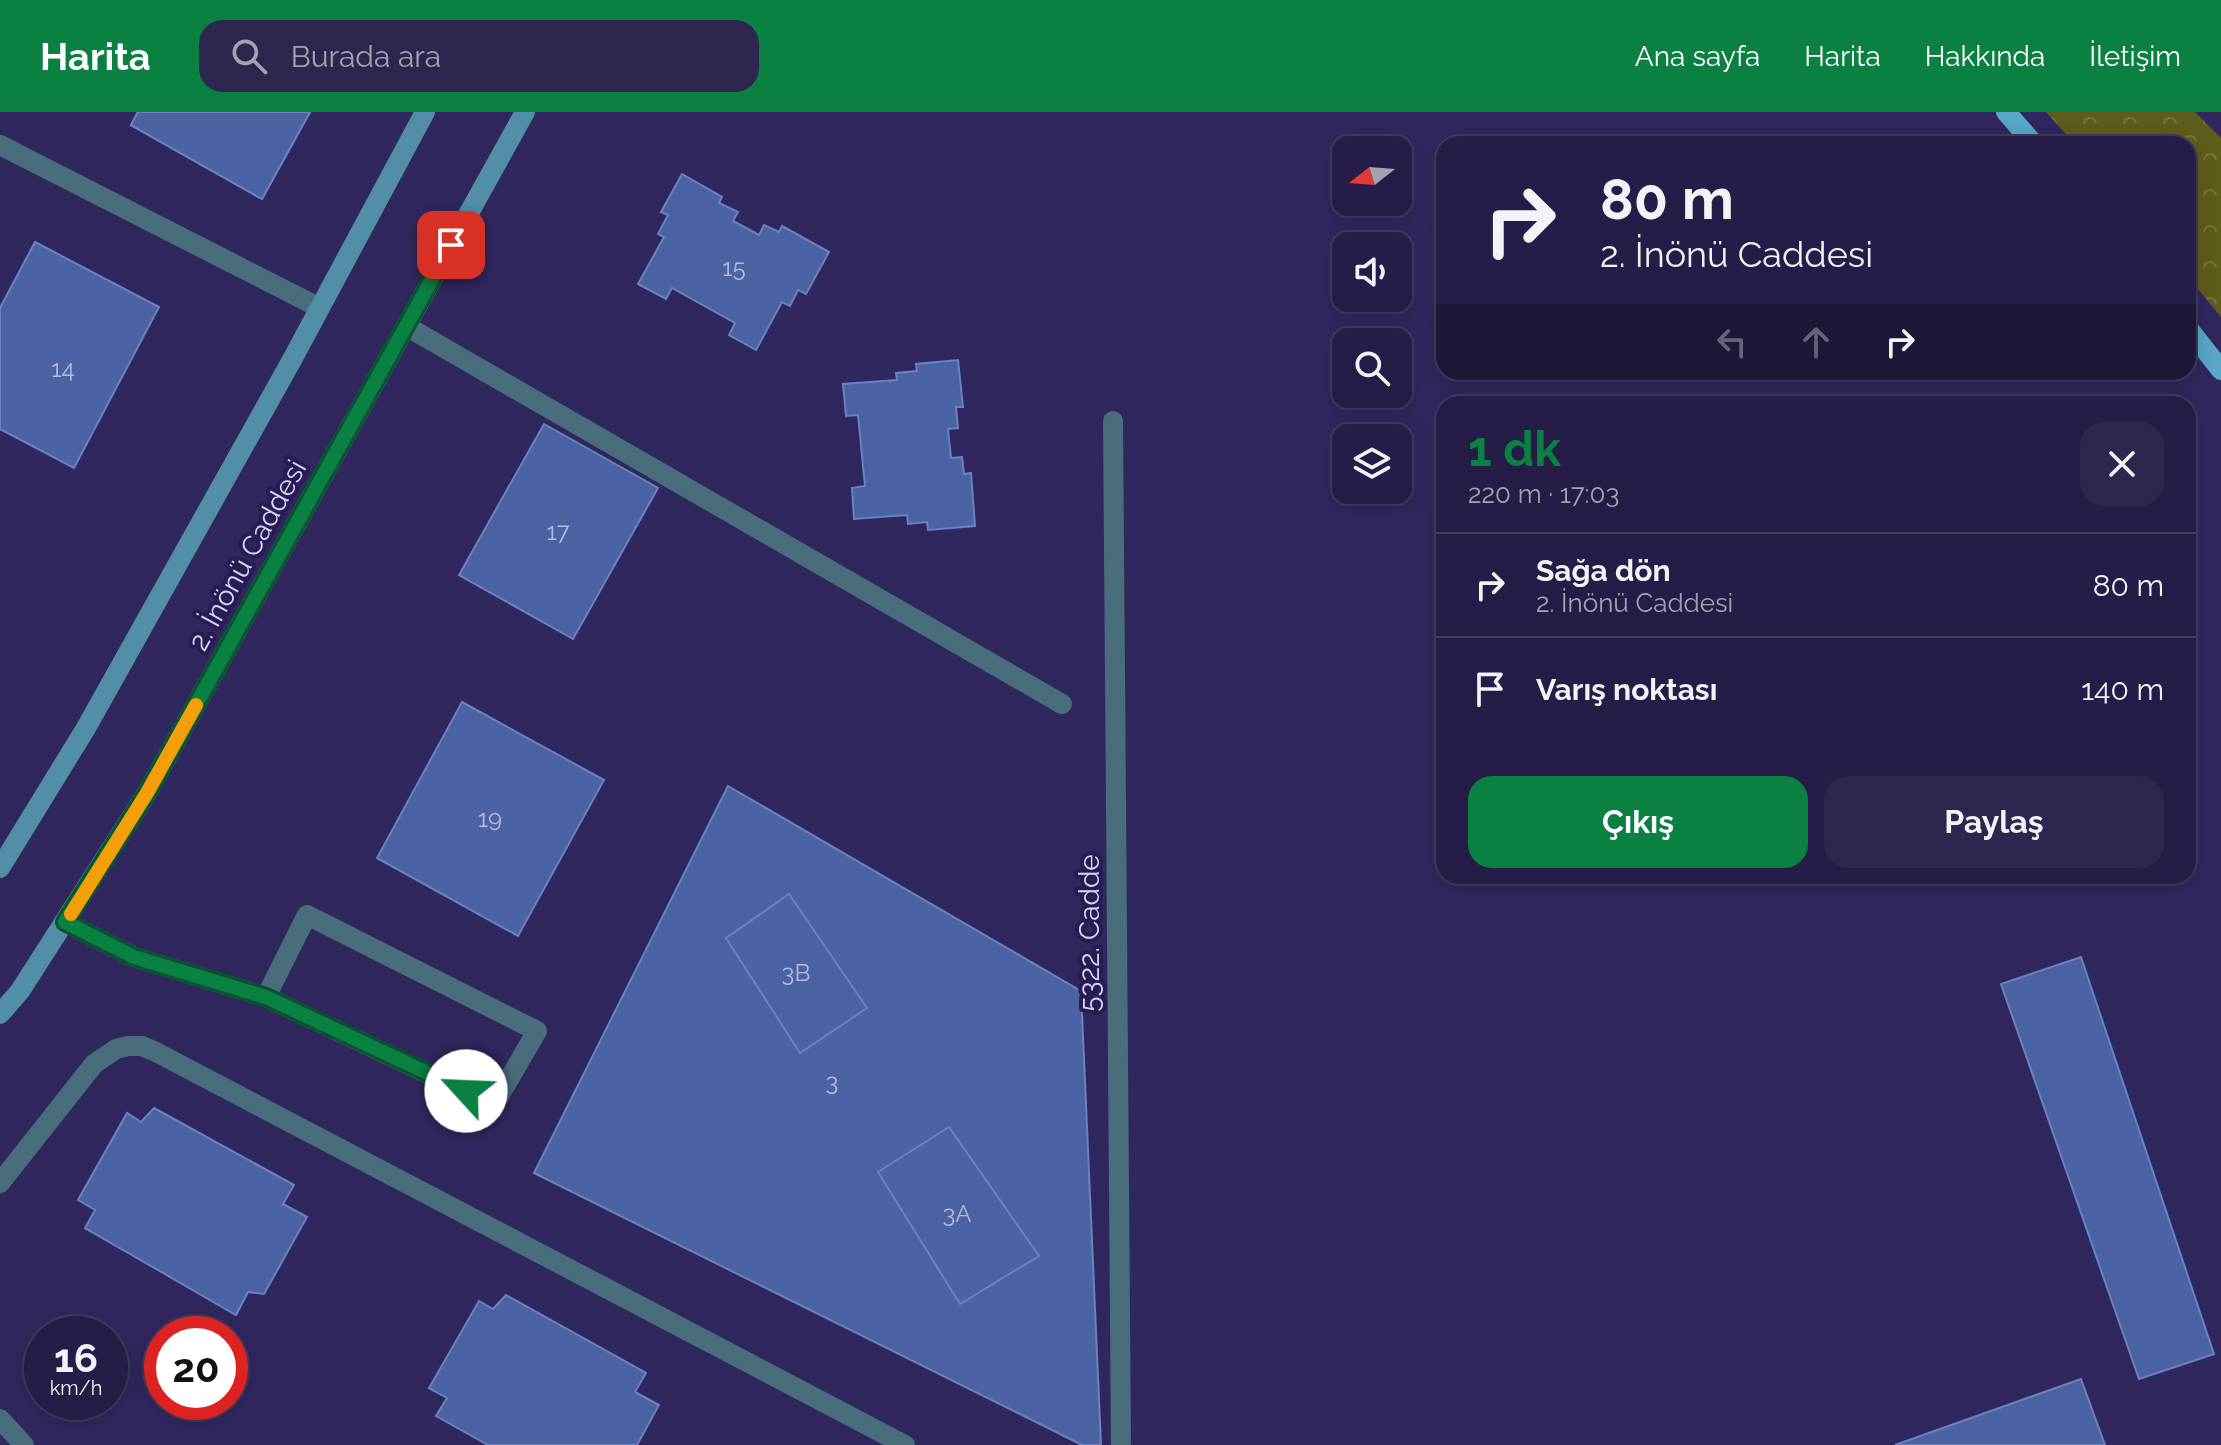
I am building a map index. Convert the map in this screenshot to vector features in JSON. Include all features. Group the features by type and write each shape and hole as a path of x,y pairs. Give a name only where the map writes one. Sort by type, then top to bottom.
{"main road":[{"name":"2. İnönü Caddesi","path":"0,868 94,715 425,112"},
{"name":"2. İnönü Caddesi","path":"0,1014 20,991 147,793 525,112"},
{"path":"2006,112 2027,136"},
{"path":"2196,338 2221,370"}],"street":[{"path":"0,145 320,308"},
{"path":"406,326 1062,704"},
{"name":"5322. Cadde","path":"1113,421 1121,1445"},
{"path":"65,922 134,957 266,997 494,1105 537,1031 307,915 266,997"},
{"path":"0,1183 94,1064 116,1049 142,1046 905,1445"},
{"path":"0,1419 24,1445"}],"green space":[{"path":"2046,112 2195,112 2221,138 2221,317 2196,287 2196,136 2068,136"}],"building":[{"path":"138,112 310,112 262,199 131,125"},
{"path":"138,112 310,112 262,199 131,125"},
{"path":"682,174 722,197 719,203 738,212 733,221 759,235 764,225 779,232 782,226 829,252 806,294 798,290 790,306 782,302 756,350 729,335 735,323 672,288 666,299 638,284 664,237 658,234 668,215 661,212"},
{"path":"35,242 159,307 74,468 0,429 0,308"},
{"path":"958,360 963,407 956,407 958,428 948,429 951,458 962,457 964,474 971,473 975,526 928,530 927,522 908,524 907,515 854,519 852,488 865,486 858,415 846,416 843,384 897,380 896,373 917,371 916,364"},
{"path":"544,424 658,488 573,639 459,575"},
{"path":"462,702 604,780 518,936 377,858"},
{"path":"728,786 1081,991 1101,1445 1082,1445 534,1173"},
{"path":"789,894 867,1008 800,1053 726,938"},
{"path":"2081,957 2214,1354 2139,1379 2001,984"},
{"path":"154,1108 294,1185 283,1204 307,1217 264,1294 248,1292 236,1315 85,1228 95,1210 78,1200 127,1113 141,1122"},
{"path":"949,1127 1039,1256 960,1304 878,1172"},
{"path":"506,1295 646,1373 635,1392 659,1405 637,1445 488,1445 436,1416 447,1398 429,1388 479,1301 493,1309"},
{"path":"2081,1379 2105,1445 1895,1445"}],"slow traffic":[{"path":"71,914 147,793 196,705"}],"route":[{"path":"451,245 147,793 65,922 134,957 266,997 466,1091"}]}
